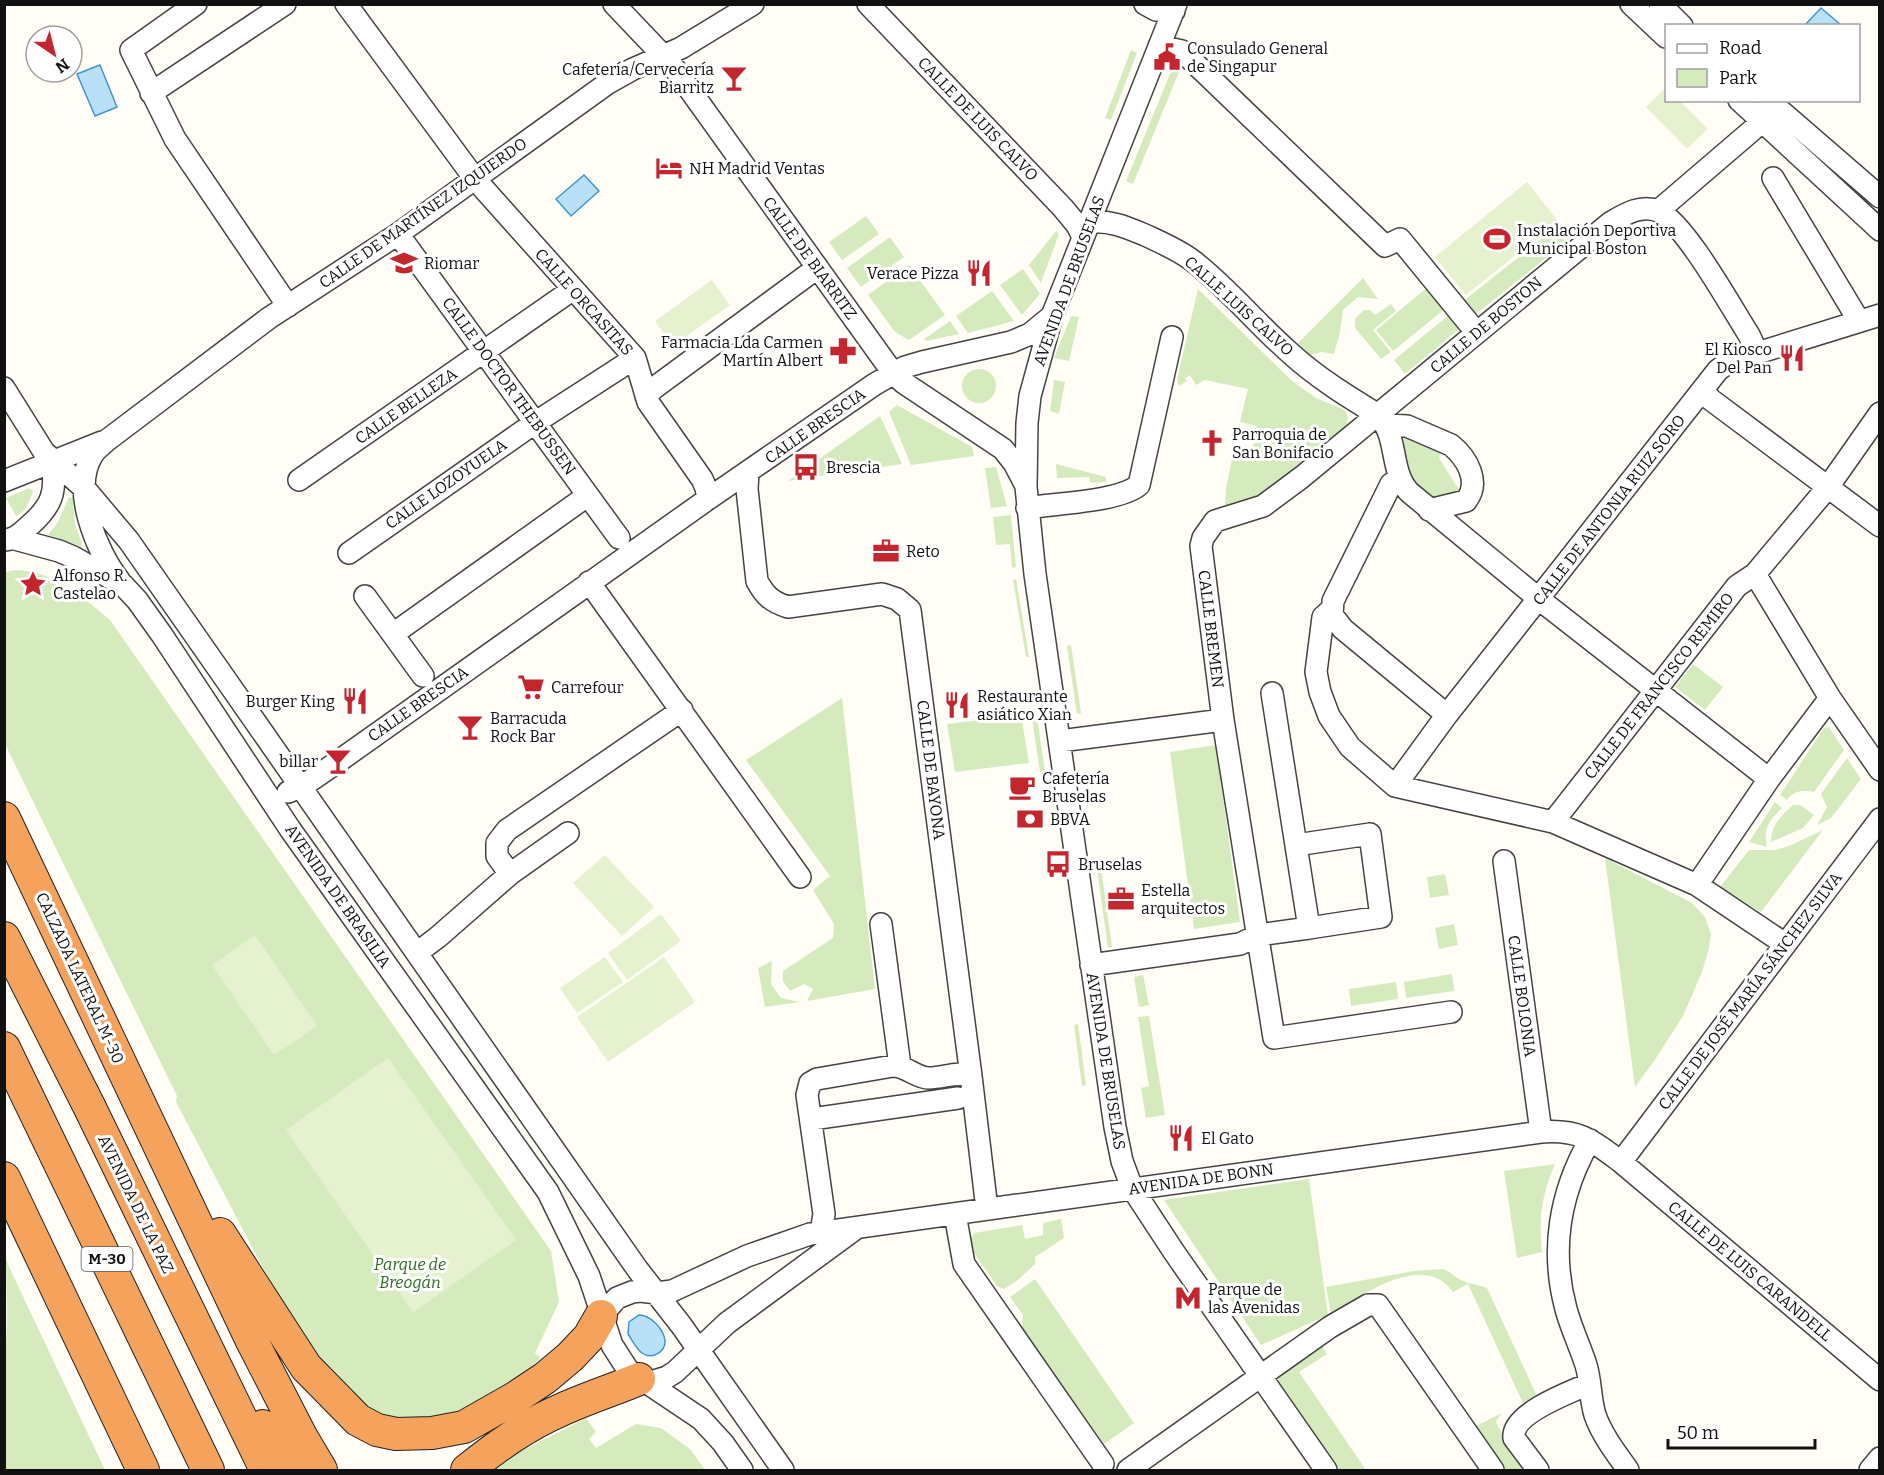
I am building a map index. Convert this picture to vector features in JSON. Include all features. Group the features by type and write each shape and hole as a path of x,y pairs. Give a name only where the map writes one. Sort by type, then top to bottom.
{"highway":[{"name":"CALZADA LATERAL M-30","path":"4,818 157,1138"},
{"name":"AVENIDA DE LA PAZ","path":"4,938 90,1108 266,1470"},
{"name":"M-30","path":"4,1048 208,1470"},
{"path":"157,1138 306,1367 358,1420 376,1430 396,1434 432,1433 464,1427 515,1398 570,1358 589,1337 601,1316"},
{"path":"157,1138 251,1339 321,1470"},
{"path":"4,1178 143,1470"},
{"path":"193,1323 291,1470"},
{"path":"467,1470 493,1449 560,1410 644,1381"}],"street":[{"path":"196,4 131,50 175,140 288,306"},
{"path":"151,93 285,4"},
{"name":"CALLE ORCASITAS","path":"346,4 475,179 635,358 648,402 702,479 708,499"},
{"name":"CALLE DE BIARRITZ","path":"614,4 664,56 893,374"},
{"name":"CALLE DE MARTÍNEZ IZQUIERDO","path":"123,585 106,560 93,534 87,512 88,465 93,454 106,441 288,306 398,234 608,83 633,69 681,48 753,4"},
{"name":"CALLE DE LUIS CALVO","path":"868,4 1077,225 1086,229"},
{"path":"1145,4 1156,10 1175,8"},
{"path":"1631,4 1652,10 1678,24"},
{"name":"AVENIDA DE BRUSELAS","path":"1175,8 1052,316 1030,396 1027,423 1027,497 1091,965 1122,1161 1132,1188 1174,1252 1326,1470"},
{"path":"1652,10 1665,35"},
{"path":"1160,45 1182,51 1385,246 1400,239 1476,332"},
{"path":"1741,102 1880,230"},
{"path":"1770,102 1880,197"},
{"path":"1754,354 1755,348 1749,335 1687,238 1674,223 1658,211 1756,127 1765,124"},
{"path":"1773,178 1859,321"},
{"name":"CALLE DE BOSTON","path":"1382,420 1476,332 1610,223 1626,213 1640,209 1658,211"},
{"name":"CALLE LUIS CALVO","path":"1086,229 1103,221 1115,223 1174,248 1215,279 1289,353 1333,387 1382,420"},
{"name":"CALLE DOCTOR THEBUSSEN","path":"398,234 619,538"},
{"path":"646,396 817,268"},
{"name":"CALLE BELLEZA","path":"299,480 572,290"},
{"name":"CALLE DE ANTONIA RUIZ SORO","path":"1395,786 1446,716 1718,370 1754,354 1880,315"},
{"name":"CALLE BRESCIA","path":"301,787 589,582 875,384 922,362 1011,342 1030,334 1052,316"},
{"path":"893,374 1003,449 1014,463 1027,497 1116,496 1139,485 1172,337"},
{"name":"CALLE LOZOYUELA","path":"349,553 536,422 635,358"},
{"name":"AVENIDA DE BRASILIA","path":"4,388 34,439 52,462 86,490 129,541 657,1293"},
{"path":"1704,389 1710,399 1880,526"},
{"name":"CALLE DE FRANCISCO REMIRO","path":"1553,822 1737,586 1755,574 1828,488 1880,413"},
{"path":"1429,510 1466,501 1473,487 1472,474 1451,445 1407,426 1382,420 1399,479 1409,492 1429,510 1539,598 1769,779"},
{"name":"CALLE BREMEN","path":"1382,420 1263,506 1215,521 1203,538 1201,546 1223,720 1274,1038 1451,1012"},
{"name":"CALLE DE MARTÍNEZ IZQUIERDO","path":"4,481 106,441"},
{"path":"8,534 43,514 54,486 52,462"},
{"name":"CALLE DE BAYONA","path":"748,472 747,489 758,581 764,594 775,603 788,608 882,594 897,599 910,610 987,1209"},
{"path":"1399,479 1391,484 1331,610 1323,617 1316,672 1329,716 1350,747 1395,786 1553,822 1697,885 1785,945"},
{"path":"393,634 587,496"},
{"name":"AVENIDA DE BRASILIA","path":"8,534 59,551 123,585 137,600 248,762 290,829 548,1192 581,1257 601,1316"},
{"path":"1755,574 1830,698 1880,770"},
{"path":"589,582 800,877"},
{"path":"365,596 423,676"},
{"path":"1331,610 1335,621 1343,629 1446,716"},
{"path":"1272,693 1309,928"},
{"path":"1697,885 1769,779 1830,698"},
{"path":"510,874 497,856 496,843 507,830 682,710"},
{"path":"1060,741 1223,720"},
{"path":"248,762 279,791 285,793 301,787"},
{"name":"CALLE DE JOSÉ MARÍA SÁNCHEZ SILVA","path":"1621,1162 1880,819"},
{"path":"417,953 510,874 568,833"},
{"path":"1091,965 1240,944 1258,936 1381,917 1370,834 1296,845"},
{"name":"CALLE BOLONIA","path":"1504,861 1541,1132"},
{"path":"881,924 900,1066"},
{"path":"821,1232 824,1214 807,1088 810,1083 816,1079 900,1066 924,1077 964,1074 971,1076"},
{"path":"812,1119 958,1098"},
{"name":"AVENIDA DE BONN","path":"657,1293 672,1291 768,1248 821,1232 1541,1132 1566,1131 1590,1140"},
{"path":"1590,1140 1566,1194 1559,1257 1561,1285 1587,1369 1595,1415 1602,1431 1628,1470"},
{"name":"CALLE DE LUIS CARANDELL","path":"1590,1140 1621,1162 1880,1380"},
{"path":"956,1214 964,1264 1103,1464"},
{"name":"AVENIDA DE BONN","path":"698,1350 727,1323 847,1234 862,1226"},
{"path":"742,1470 706,1424 628,1370 612,1345 601,1316 617,1298 640,1291 657,1293 783,1470"},
{"path":"1128,1470 1330,1327 1362,1308 1376,1304 1493,1470"},
{"path":"644,1381 657,1381 675,1372 698,1350"},
{"path":"1538,1470 1514,1438 1513,1431 1519,1422 1542,1406 1589,1384"},
{"path":"1870,1470 1880,1458"}],"green space":[{"path":"1131,50 1137,53 1111,120 1105,118"},
{"path":"1172,69 1179,72 1133,184 1126,181"},
{"path":"1665,88 1665,102 1681,102 1708,129 1687,149 1646,107"},
{"name":"Instalación Deportiva Municipal Boston","path":"1527,182 1558,221 1466,295 1435,257"},
{"path":"866,216 879,234 842,260 829,242"},
{"path":"1560,224 1571,238 1472,317 1461,303"},
{"path":"1056,231 1059,234 1041,283 1029,265"},
{"path":"890,237 904,257 861,287 847,268"},
{"path":"909,265 945,315 909,340 895,332 868,295"},
{"path":"1023,269 1040,294 1022,315 1000,285"},
{"path":"1363,278 1378,299 1358,297 1343,310 1334,354 1322,352 1310,355 1298,343"},
{"path":"712,280 730,305 673,346 655,321"},
{"path":"1429,286 1446,308 1393,351 1376,330"},
{"path":"1198,289 1292,381 1316,398 1345,410 1348,417 1347,425 1258,498 1225,507 1226,488 1233,455 1242,457 1245,446 1253,447 1257,426 1240,422 1248,389 1205,380 1196,385 1190,375 1185,378 1187,381 1179,386 1177,379"},
{"path":"992,291 1014,321 968,333 956,316"},
{"path":"1391,304 1396,311 1373,330 1391,352 1381,359 1355,328 1355,319 1364,310 1370,310 1375,315"},
{"path":"1449,315 1460,328 1405,374 1394,360"},
{"path":"1071,316 1079,317 1069,361 1054,358"},
{"path":"950,321 959,334 926,341 924,339"},
{"path":"979,369 991,374 996,386 991,398 979,403 967,398 962,386 967,374"},
{"path":"1054,380 1065,382 1059,414 1050,411"},
{"path":"897,405 972,447 974,456 911,465 889,412"},
{"path":"880,416 902,464 788,481"},
{"path":"1410,434 1441,449 1439,458 1463,496 1432,505 1408,473 1403,437"},
{"path":"1056,464 1106,477 1106,482 1091,483 1089,477 1057,478"},
{"path":"996,467 1007,506 991,508 985,468"},
{"path":"29,488 33,491 29,502 25,509 16,516 6,498"},
{"path":"69,497 73,499 75,525 82,543 81,547 48,535 58,522"},
{"path":"1011,515 1016,567 1012,568 1010,544 996,545 993,517"},
{"name":"Parque de Breogán","path":"15,570 42,575 66,586 110,620 551,1251 559,1302 535,1353 541,1358 509,1386 463,1413 414,1429 365,1412 302,1348 272,1285 176,1102 177,1096 5,744 5,572"},
{"path":"1016,579 1029,657 1026,657 1013,580"},
{"path":"1071,645 1081,713 1077,714 1067,646"},
{"path":"1693,664 1723,687 1705,710 1675,687"},
{"path":"842,698 875,989 807,1001 813,989 804,984 790,991 783,981 783,971 833,938 834,924 813,890 830,876 746,760"},
{"path":"1036,711 1045,771 1040,772 1031,712"},
{"path":"1021,715 1029,763 955,772 947,724"},
{"path":"1829,727 1844,750 1814,792 1799,792 1787,800 1780,795 1824,728"},
{"path":"1216,745 1240,922 1194,929 1170,752"},
{"path":"1847,758 1861,779 1831,818 1817,825 1827,807 1821,794"},
{"path":"1775,802 1782,808 1768,825 1767,847 1749,842"},
{"path":"1793,805 1800,805 1814,815 1803,828 1771,842 1775,826"},
{"path":"1823,830 1761,912 1720,887 1749,850 1775,850"},
{"path":"605,855 654,907 622,936 573,883"},
{"path":"1605,858 1692,903 1705,917 1711,934 1702,972 1683,1016 1635,1087"},
{"path":"1100,861 1112,947 1108,948 1096,862"},
{"path":"1445,874 1449,895 1430,898 1427,877"},
{"path":"661,914 681,941 627,980 608,953"},
{"path":"1454,924 1458,945 1439,949 1435,928"},
{"path":"255,935 317,1026 274,1055 212,965"},
{"path":"605,957 623,982 577,1013 560,988"},
{"path":"664,957 695,1002 608,1062 577,1017"},
{"path":"772,961 771,984 781,998 800,1002 765,1007 758,968"},
{"path":"1452,974 1454,991 1406,998 1404,982"},
{"path":"1143,975 1149,1005 1139,1007 1134,977"},
{"path":"1396,982 1398,999 1351,1006 1349,989"},
{"path":"1149,1016 1165,1115 1146,1118 1141,1088 1149,1086 1138,1017"},
{"path":"1078,1024 1086,1085 1082,1086 1074,1025"},
{"path":"388,1058 516,1240 413,1312 286,1130"},
{"path":"1555,1164 1542,1207 1542,1252 1517,1258 1504,1171"},
{"path":"1309,1179 1328,1315 1261,1345 1164,1200"},
{"path":"1061,1219 1064,1238 1035,1257 1035,1264 1004,1289 997,1286 968,1244 974,1233 1022,1225 1025,1239 1043,1235 1043,1223"},
{"path":"6,1259 10,1269 105,1470 5,1470"},
{"path":"1443,1269 1459,1279 1487,1288 1536,1394 1531,1401 1523,1403 1468,1284 1453,1292 1441,1280 1426,1275 1410,1275 1376,1288 1331,1314 1326,1287 1414,1271"},
{"path":"1035,1279 1134,1423 1104,1444 1022,1327 1023,1315 1010,1297"},
{"path":"1319,1341 1327,1354 1299,1372 1366,1470 1331,1470 1268,1380"},
{"path":"1502,1413 1496,1421 1498,1427 1527,1470 1506,1470 1476,1426"},
{"path":"586,1418 596,1432 589,1439 596,1448 636,1424 661,1428 691,1450 705,1470 491,1470 502,1461"}],"water":[{"path":"1821,8 1840,24 1806,24"},
{"path":"100,65 117,107 95,116 81,84 84,84 84,71"},
{"path":"584,175 599,191 571,216 556,199"},
{"path":"639,1315 652,1320 662,1331 665,1344 658,1354 650,1356 642,1353 628,1334 629,1322"}],"place":[{"name":"Consulado General de Singapur","path":"1167,57"},
{"name":"Cafetería/Cervecería Biarritz","path":"734,78"},
{"name":"NH Madrid Ventas","path":"669,168"},
{"name":"Instalación Deportiva Municipal Boston","path":"1497,239"},
{"name":"Riomar","path":"404,263"},
{"name":"Verace Pizza","path":"979,273"},
{"name":"Farmacia Lda Carmen Martín Albert","path":"843,351"},
{"name":"El Kiosco Del Pan","path":"1792,358"},
{"name":"Parroquia de San Bonifacio","path":"1212,443"},
{"name":"Brescia","path":"806,467"},
{"name":"Reto","path":"886,551"},
{"name":"Alfonso R. Castelao","path":"33,584"},
{"name":"Carrefour","path":"531,687"},
{"name":"Burger King","path":"355,701"},
{"name":"Restaurante asiático Xian","path":"957,705"},
{"name":"Barracuda Rock Bar","path":"470,727"},
{"name":"billar","path":"338,761"},
{"name":"Cafetería Bruselas","path":"1022,787"},
{"name":"BBVA","path":"1030,819"},
{"name":"Bruselas","path":"1058,864"},
{"name":"Estella arquitectos","path":"1121,899"},
{"name":"El Gato","path":"1181,1138"},
{"name":"Parque de las Avenidas","path":"1188,1298"}]}
